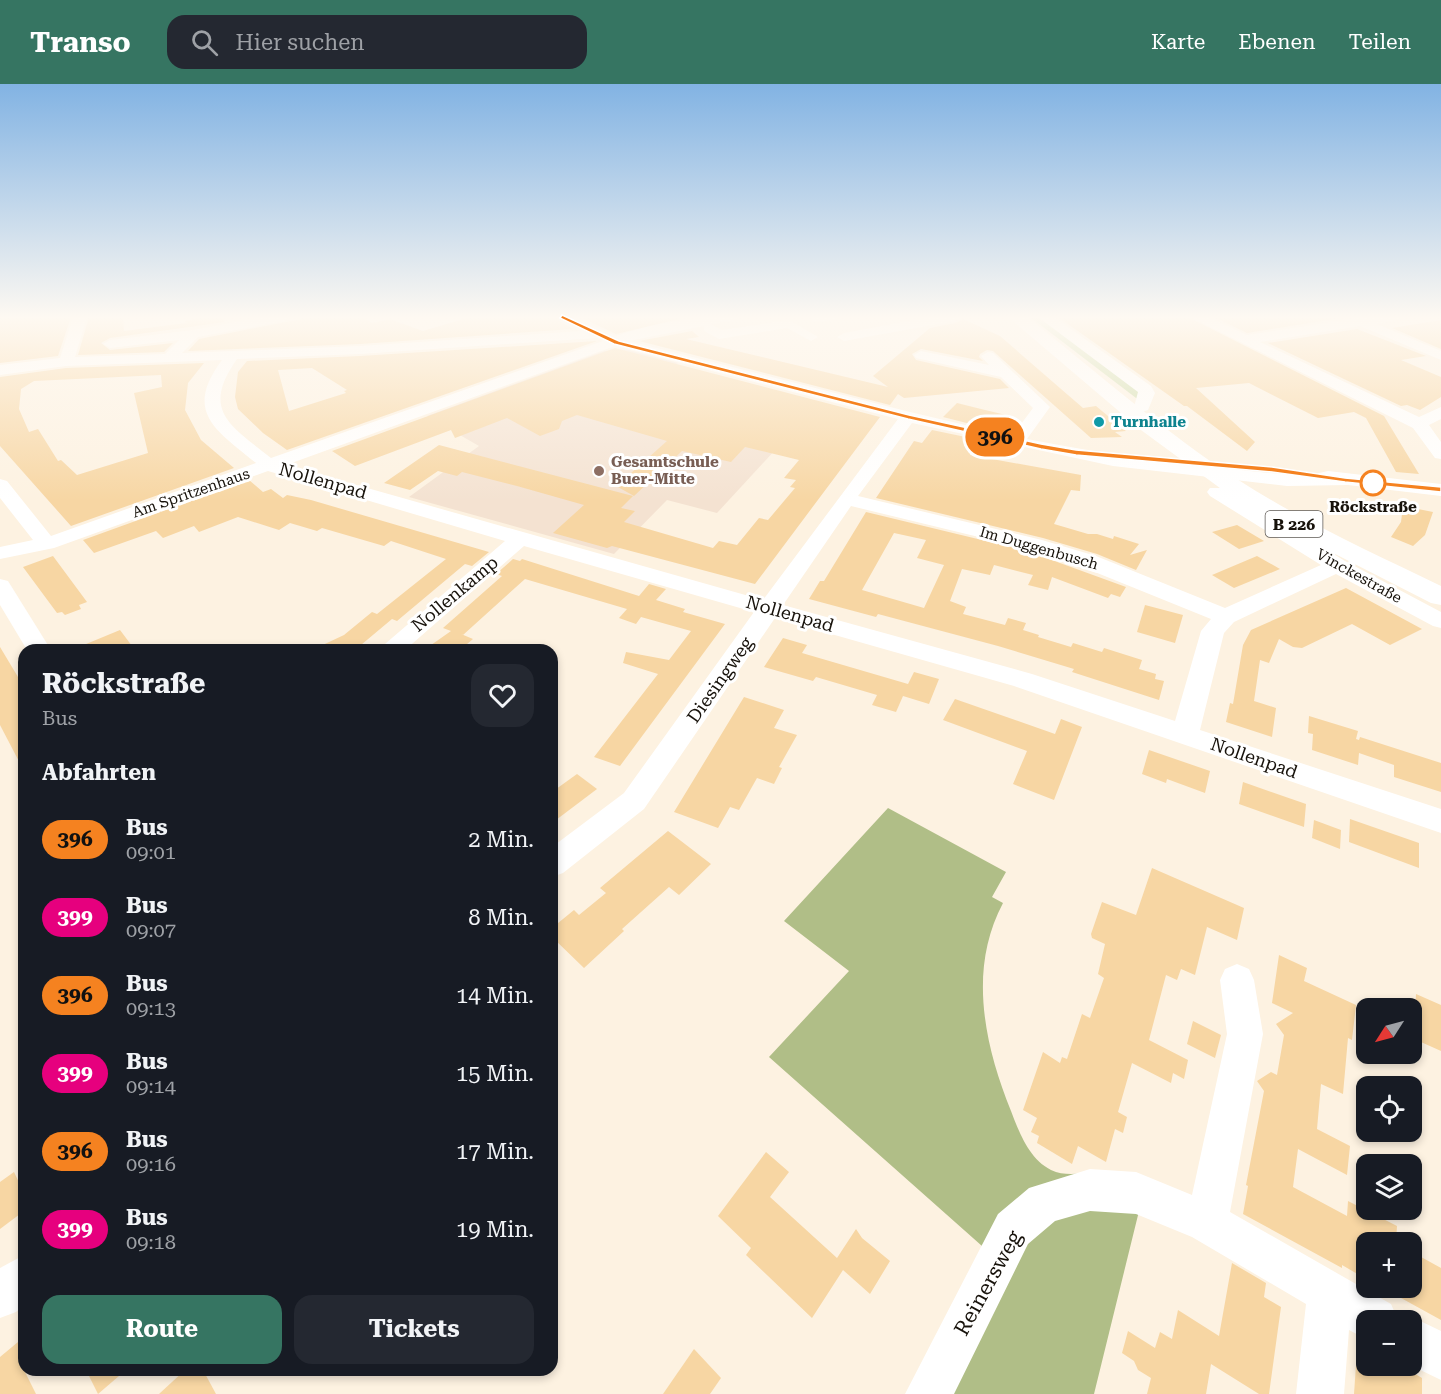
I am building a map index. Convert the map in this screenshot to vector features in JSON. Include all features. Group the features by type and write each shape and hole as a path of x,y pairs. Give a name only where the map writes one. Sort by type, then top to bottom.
{"main road":[{"name":"Vinckestraße","path":"1095,378 1219,474 1284,518 1441,597"},
{"name":"Vinckestraße","path":"1105,378 1142,407 1219,474"}],"street":[{"name":"Nollenpad","path":"216,378 211,400 217,419 232,435 270,465 520,539 1023,680 1441,821"},
{"name":"Am Spritzenhaus","path":"0,553 47,544 515,378"},
{"path":"757,378 908,417 1113,461 1219,474 1314,481 1345,480 1441,490"},
{"path":"1011,378 1042,407 1016,442"},
{"path":"1130,378 1147,393 1142,407"},
{"path":"1324,378 1419,424 1441,454"},
{"path":"1419,424 1441,412"},
{"name":"Diesingweg","path":"558,859 634,801 846,499 908,417"},
{"name":"Vinckestraße","path":"1219,474 1337,566 1441,621"},
{"path":"0,484 47,544"},
{"name":"Im Duggenbusch","path":"846,499 1035,544 1107,568 1226,617"},
{"name":"Nollenkamp","path":"397,644 520,539"},
{"path":"1185,735 1213,631 1226,617 1337,566"},
{"path":"0,586 35,644"},
{"path":"1207,1222 1245,1035 1237,980"},
{"name":"Reinersweg","path":"929,1394 1013,1229 1044,1203 1090,1190 1136,1193 1207,1222 1357,1310"},
{"path":"0,1296 18,1282"},
{"path":"1320,1394 1329,1294"},
{"path":"1422,1346 1441,1357"}],"shaded area":[{"name":"Gesamtschule Buer-Mitte","path":"530,378 653,378 631,392 788,436 717,513 667,500 614,554 409,497 479,446 427,416"}],"green space":[{"path":"1110,378 1123,378 1139,390 1140,401"},
{"path":"888,808 1006,872 992,897 1003,903 992,928 983,980 987,1033 993,1060 1014,1119 1031,1152 1043,1165 1061,1173 1091,1172 1140,1207 1094,1394 949,1394 982,1246 769,1057 849,971 784,921"}],"building":[{"path":"0,378 95,378 34,381 21,389 19,409 29,432 38,429 58,461 61,460 77,475 148,453 134,393 162,387 161,378 192,378 188,383 185,410 201,440 234,468 71,526 0,446"},
{"path":"237,378 280,378 289,411 346,393 344,391 347,390 328,378 491,378 287,450 263,433 238,409 235,397"},
{"path":"532,378 731,378 880,417 755,584 612,546 607,548 553,533 584,505 517,486 462,472 457,476 438,471 410,490 384,483 439,445 633,496 621,508 635,511 624,522 713,548 719,541 737,545 759,518 768,520 795,488 790,487 796,480 784,478 799,460 745,447 731,462 682,451 634,496 609,482 630,474 667,441 577,415 562,421 559,429 540,436 507,418 455,438 451,430 355,466 332,451"},
{"path":"785,378 851,378 888,387 876,378 996,378 1009,388 904,398 898,394 890,405"},
{"path":"1024,378 1049,378 1083,408 1096,406 1126,431 1115,432 1122,437 1091,438"},
{"path":"1145,378 1309,378 1384,416 1419,474 1396,472 1366,418 1354,412 1318,418 1249,383 1196,388 1255,442 1247,451"},
{"path":"1342,378 1441,378 1441,397 1420,410 1407,405 1401,406"},
{"path":"957,403 1006,415 994,430 943,417"},
{"path":"932,430 985,441 982,445 971,445 970,455 1081,475 1080,491 1071,490 1054,524 1113,539 1114,536 1139,544 1130,555 1147,550 1136,570 1097,554 1043,538 876,498 914,441 922,443"},
{"path":"249,480 263,492 271,489 283,498 287,495 311,500 489,552 472,566 465,564 397,621 392,619 362,644 325,644 344,635 372,612 377,614 446,559 391,541 384,546 322,528 317,531 290,523 279,530 238,517 199,532 194,526 163,538 156,531 94,553 83,540"},
{"path":"1403,506 1433,512 1425,535 1413,546 1391,537 1401,522"},
{"path":"866,512 1027,551 1126,587 1120,597 1111,594 1108,598 1052,577 1048,590 1028,585 1033,575 994,565 990,575 962,569 950,601 966,607 963,614 1005,625 1008,618 1026,623 1023,630 1039,635 1038,637 1071,647 1073,643 1102,652 1104,648 1142,660 1139,669 1156,674 1155,679 1164,681 1159,700 1072,672 1074,669 998,646 878,614 876,617 809,599 820,581 824,581","holes":["894,533 926,540 917,558 944,565 924,608 862,590"]},
{"path":"1237,525 1264,541 1239,549 1212,532"},
{"path":"53,556 87,602 79,605 81,609 65,615 62,612 57,613 23,567"},
{"path":"1257,556 1280,569 1234,588 1212,575"},
{"path":"513,559 520,561 522,559 639,596 649,584 666,589 656,600 685,609 683,612 725,624 620,766 594,757 658,674 623,663 626,652 669,660 691,631 641,617 636,624 619,618 627,609 525,579 463,635 473,639 467,644 433,644 451,631 443,628 502,576 496,574"},
{"path":"1346,588 1422,629 1390,645 1352,624 1302,648 1293,647 1279,639 1269,663 1260,660 1254,701 1276,708 1272,737 1226,722 1230,703 1233,704 1243,645 1251,630"},
{"path":"1145,605 1183,615 1175,643 1137,632"},
{"path":"120,630 130,644 86,644"},
{"path":"783,638 807,645 802,653 908,684 914,672 939,679 929,704 903,696 896,712 872,705 877,695 816,677 813,681 764,667"},
{"path":"0,647 18,677 18,760 0,725"},
{"path":"744,697 784,710 774,728 797,735 779,767 782,768 774,784 757,778 739,810 730,807 718,828 674,812"},
{"path":"955,699 1055,734 1061,719 1082,727 1054,800 1013,784 1027,751 943,720"},
{"path":"1309,716 1358,731 1356,739 1359,740 1360,737 1441,763 1441,792 1394,777 1394,765 1359,753 1358,765 1312,750 1313,734 1308,733"},
{"path":"1149,750 1210,771 1205,793 1167,779 1166,783 1142,774"},
{"path":"577,774 597,789 558,818 558,788"},
{"path":"1243,782 1306,804 1304,827 1239,804"},
{"path":"1350,819 1419,843 1419,868 1349,842"},
{"path":"1314,820 1341,830 1340,849 1312,838"},
{"path":"668,831 711,864 679,895 669,887 622,929 624,931 584,968 558,943 558,923 574,910 579,915 606,893 600,888"},
{"path":"1152,868 1244,908 1237,940 1207,927 1195,975 1181,969 1177,980 1166,975 1149,1040 1188,1060 1184,1079 1173,1073 1171,1083 1132,1063 1118,1112 1127,1117 1123,1133 1115,1129 1106,1162 1078,1146 1072,1164 1037,1143 1039,1136 1031,1132 1037,1118 1023,1110 1043,1052 1060,1063 1062,1057 1067,1059 1082,1014 1090,1018 1104,978 1098,974 1105,944 1092,938 1091,934 1102,902 1136,915"},
{"path":"1279,955 1307,968 1304,981 1356,1005 1352,1040 1348,1038 1343,1094 1321,1084 1317,1129 1350,1146 1347,1175 1298,1149 1293,1187 1347,1216 1348,1201 1356,1205 1356,1220 1385,1220 1397,1226 1397,1232 1356,1232 1356,1273 1342,1265 1342,1268 1243,1214 1248,1186 1246,1185 1264,1091 1257,1081 1271,1072 1277,1075 1284,1035 1276,1024 1293,1013 1272,1003"},
{"path":"1416,994 1441,1005 1441,1051 1422,1042 1422,998 1416,998"},
{"path":"1193,1021 1221,1035 1215,1058 1187,1044"},
{"path":"766,1152 789,1172 770,1197 837,1258 856,1229 862,1238 890,1261 870,1294 843,1270 812,1318 746,1255 751,1248 718,1216"},
{"path":"14,1172 18,1180 18,1216 0,1229 0,1182"},
{"path":"1422,1258 1441,1268 1441,1320 1401,1298 1422,1298"},
{"path":"1232,1263 1266,1283 1264,1297 1281,1307 1269,1394 1259,1394 1211,1364 1206,1394 1147,1394 1151,1378 1138,1370 1134,1361 1122,1353 1128,1331 1155,1348 1160,1332 1172,1339 1178,1310 1219,1336"},
{"path":"18,1342 18,1376 27,1376 36,1394 0,1394 0,1357"},
{"path":"694,1349 721,1378 710,1394 663,1394"},
{"path":"1356,1365 1356,1376 1419,1376 1422,1378 1422,1394 1354,1394"},
{"path":"89,1376 119,1376 98,1394"},
{"path":"178,1376 206,1376 216,1394 159,1394"}],"bus line":[{"name":"396","path":"759,378 908,417 1041,447 1272,469 1345,480 1441,490"}],"place":[{"name":"Turnhalle","path":"1099,422"},
{"name":"Gesamtschule Buer-Mitte","path":"599,471"},
{"name":"Röckstraße","path":"1373,483"}]}
